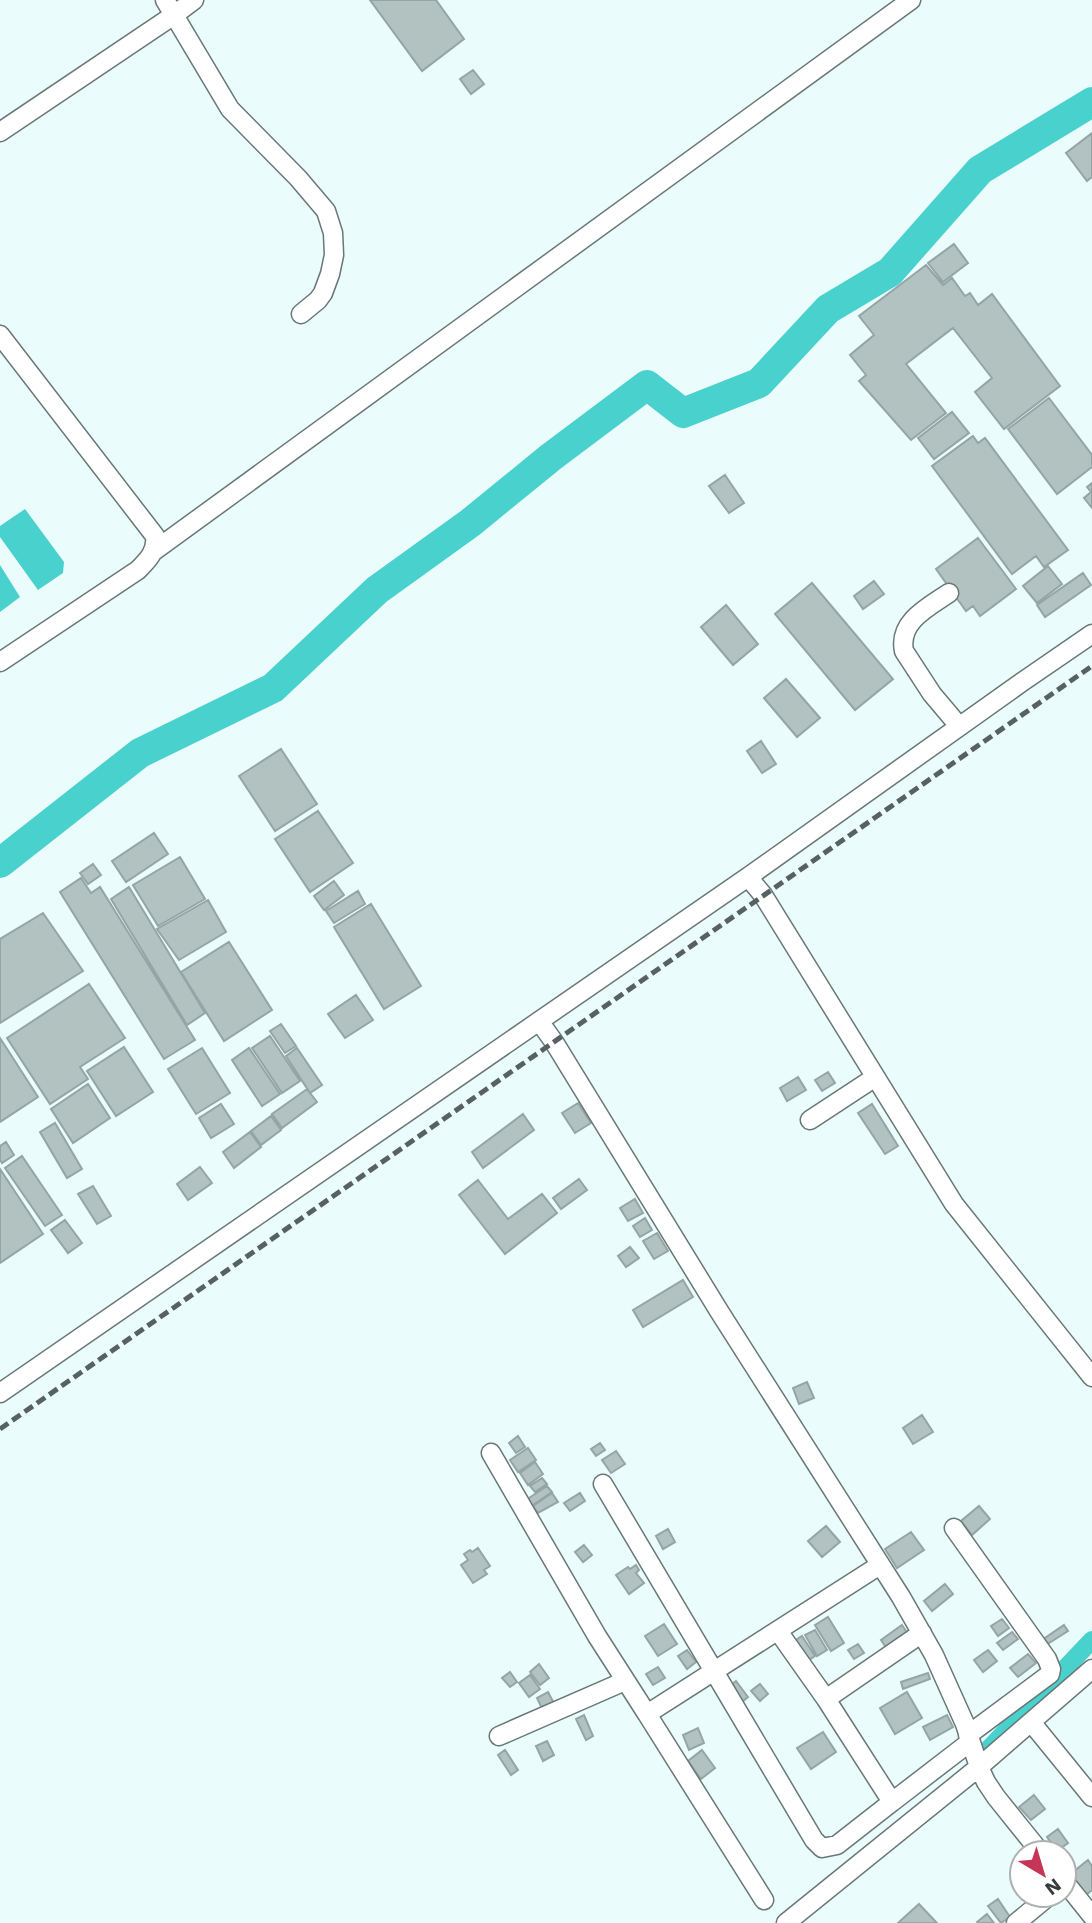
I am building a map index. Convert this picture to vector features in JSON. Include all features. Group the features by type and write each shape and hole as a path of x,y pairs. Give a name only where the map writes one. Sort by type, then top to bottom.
{"street":[{"path":"0,132 169,7 194,0"},
{"path":"154,551 911,0"},
{"path":"169,7 230,109 298,177 326,211 333,233 334,255 330,274 318,300 300,314"},
{"path":"0,335 155,536 156,541 148,561 138,570 0,662"},
{"path":"949,593 912,620 905,629 902,645 932,694 959,726"},
{"path":"0,1393 748,877 1092,634"},
{"path":"748,877 763,895 954,1204 1092,1377"},
{"path":"540,1021 922,1633 934,1655 978,1765 996,1797 1030,1839"},
{"path":"810,1120 874,1078"},
{"path":"491,1453 625,1681 764,1900"},
{"path":"603,1484 814,1840 822,1848 837,1845 1050,1674 1046,1659 954,1528"},
{"path":"647,1714 880,1565"},
{"path":"778,1631 826,1699 892,1802"},
{"path":"826,1699 922,1633"},
{"path":"786,1923 1091,1673"},
{"path":"499,1735 625,1681"},
{"path":"1031,1722 1092,1797"},
{"path":"1078,1900 1092,1916"},
{"path":"1016,1923 1033,1909"}],"water":[{"path":"25,509 64,562 63,573 38,590 0,537 0,526"},
{"path":"0,565 20,597 0,612"}],"building":[{"path":"370,0 436,0 464,39 422,71"},
{"path":"473,70 484,84 471,94 460,79"},
{"path":"1092,133 1092,177 1087,181 1066,153"},
{"path":"954,244 968,263 943,282 928,263"},
{"path":"926,265 943,285 952,278 965,296 970,293 978,305 992,294 1060,386 1004,429 975,392 992,378 953,328 906,364 946,413 911,440 859,381 866,375 850,355 874,335 859,316"},
{"path":"1049,398 1092,455 1092,467 1057,494 1008,429"},
{"path":"952,412 969,433 934,459 918,438"},
{"path":"973,436 978,443 985,438 1068,550 1044,567 1036,556 1012,574 932,466"},
{"path":"725,475 744,503 729,513 709,486"},
{"path":"1092,483 1092,508 1084,498 1091,492 1087,487"},
{"path":"978,538 1016,589 980,616 973,606 966,611 936,569"},
{"path":"1048,566 1062,584 1037,603 1023,586"},
{"path":"1083,573 1091,585 1045,617 1037,605"},
{"path":"874,581 884,594 863,609 854,596"},
{"path":"812,583 893,679 855,710 775,614"},
{"path":"726,605 758,644 733,665 701,627"},
{"path":"786,679 820,718 797,737 764,698"},
{"path":"761,741 776,764 762,773 747,751"},
{"path":"281,749 317,804 275,831 239,776"},
{"path":"318,811 353,863 310,892 275,839"},
{"path":"154,833 168,854 126,882 112,861"},
{"path":"180,857 205,899 158,926 133,885"},
{"path":"93,864 101,875 88,884 80,873"},
{"path":"81,878 91,893 100,887 195,1040 164,1059 60,892"},
{"path":"334,881 344,895 324,910 314,896"},
{"path":"129,887 205,1013 187,1025 111,899"},
{"path":"358,891 365,904 334,923 326,911"},
{"path":"208,900 226,932 179,960 157,929"},
{"path":"371,904 421,986 384,1009 334,927"},
{"path":"43,913 83,971 0,1023 0,939"},
{"path":"229,942 272,1010 224,1041 181,972"},
{"path":"89,984 125,1038 80,1067 88,1079 50,1104 7,1038"},
{"path":"356,995 373,1020 345,1038 328,1014"},
{"path":"281,1024 296,1046 285,1053 270,1031"},
{"path":"270,1036 300,1081 282,1093 252,1048"},
{"path":"0,1038 38,1097 0,1122"},
{"path":"124,1047 153,1092 116,1116 87,1071"},
{"path":"202,1048 230,1093 196,1114 168,1069"},
{"path":"249,1048 280,1094 262,1106 232,1060"},
{"path":"297,1048 322,1085 310,1093 286,1056"},
{"path":"828,1072 835,1083 822,1091 815,1080"},
{"path":"798,1077 806,1090 787,1101 780,1088"},
{"path":"88,1084 110,1118 73,1143 51,1109"},
{"path":"307,1089 317,1102 282,1128 272,1114"},
{"path":"578,1103 591,1123 575,1133 562,1113"},
{"path":"221,1104 234,1124 211,1138 199,1118"},
{"path":"872,1104 898,1146 885,1154 858,1113"},
{"path":"523,1114 534,1130 483,1168 472,1152"},
{"path":"271,1116 281,1130 261,1145 251,1131"},
{"path":"55,1123 82,1169 67,1178 40,1132"},
{"path":"250,1132 261,1147 234,1168 223,1152"},
{"path":"6,1142 14,1155 2,1163 0,1146"},
{"path":"22,1156 62,1215 45,1226 5,1168"},
{"path":"200,1167 212,1183 188,1200 177,1184"},
{"path":"0,1169 43,1234 0,1263"},
{"path":"579,1179 587,1190 561,1209 553,1198"},
{"path":"478,1180 508,1219 542,1194 557,1213 505,1254 459,1195"},
{"path":"93,1186 111,1216 97,1224 78,1194"},
{"path":"635,1199 643,1213 628,1221 620,1208"},
{"path":"645,1218 652,1230 640,1237 633,1226"},
{"path":"65,1220 82,1243 68,1253 51,1230"},
{"path":"657,1233 668,1251 654,1259 643,1241"},
{"path":"630,1247 639,1258 626,1267 618,1256"},
{"path":"683,1280 693,1297 643,1327 633,1310"},
{"path":"807,1382 814,1398 799,1404 793,1388"},
{"path":"922,1415 933,1432 913,1444 903,1428"},
{"path":"518,1436 525,1447 516,1453 509,1443"},
{"path":"600,1443 605,1450 596,1456 591,1449"},
{"path":"528,1448 536,1460 518,1472 510,1460"},
{"path":"616,1451 625,1464 611,1473 602,1460"},
{"path":"535,1462 543,1474 528,1485 520,1473"},
{"path":"542,1478 547,1484 535,1492 530,1486"},
{"path":"547,1486 552,1492 530,1507 526,1500"},
{"path":"552,1493 558,1502 538,1513 533,1506"},
{"path":"580,1493 585,1501 570,1511 564,1503"},
{"path":"979,1506 990,1519 972,1535 961,1521"},
{"path":"826,1526 840,1542 822,1557 808,1541"},
{"path":"668,1529 675,1542 663,1549 656,1536"},
{"path":"911,1532 924,1550 897,1568 885,1549"},
{"path":"584,1545 592,1555 583,1562 575,1552"},
{"path":"478,1548 490,1566 484,1570 487,1574 473,1583 461,1565 468,1560 464,1554"},
{"path":"636,1565 639,1570 636,1573 644,1583 629,1594 616,1575"},
{"path":"945,1584 953,1594 932,1611 924,1601"},
{"path":"828,1617 844,1643 831,1651 815,1625"},
{"path":"1002,1619 1009,1628 998,1636 991,1626"},
{"path":"664,1624 677,1644 658,1656 645,1636"},
{"path":"902,1625 908,1634 887,1649 881,1640"},
{"path":"1064,1625 1068,1631 1046,1645 1042,1640"},
{"path":"815,1630 827,1650 817,1656 805,1635"},
{"path":"1012,1632 1018,1639 1003,1650 997,1643"},
{"path":"802,1636 815,1656 806,1662 793,1642"},
{"path":"858,1644 864,1653 854,1659 848,1650"},
{"path":"687,1650 696,1662 687,1669 678,1656"},
{"path":"988,1650 997,1661 983,1672 974,1660"},
{"path":"1028,1654 1036,1663 1018,1677 1010,1668"},
{"path":"539,1664 549,1678 540,1685 530,1672"},
{"path":"658,1667 665,1678 653,1685 646,1674"},
{"path":"510,1672 517,1682 510,1687 502,1678"},
{"path":"928,1673 930,1679 903,1689 901,1682"},
{"path":"530,1675 540,1689 529,1697 519,1683"},
{"path":"736,1681 748,1697 742,1702 730,1686"},
{"path":"760,1684 768,1694 760,1701 751,1691"},
{"path":"548,1692 556,1707 544,1713 537,1698"},
{"path":"907,1692 922,1718 895,1734 880,1708"},
{"path":"584,1715 593,1736 586,1740 576,1719"},
{"path":"947,1715 953,1727 930,1740 923,1727"},
{"path":"698,1728 704,1743 689,1750 683,1735"},
{"path":"823,1732 836,1752 811,1769 797,1748"},
{"path":"547,1741 554,1755 543,1761 536,1746"},
{"path":"505,1750 518,1770 511,1775 498,1755"},
{"path":"702,1750 715,1768 701,1779 688,1761"},
{"path":"1034,1795 1045,1809 1031,1820 1019,1807"},
{"path":"1058,1829 1065,1839 1048,1839 1047,1837"},
{"path":"1088,1860 1092,1866 1092,1890 1085,1896 1078,1888 1078,1868"},
{"path":"998,1899 1010,1917 1001,1923 988,1906"},
{"path":"919,1904 937,1923 898,1923"},
{"path":"987,1914 994,1923 977,1922"}],"waterway":[{"path":"0,863 140,753 273,688 377,590 470,523 551,457 647,385 683,413 759,383 828,309 890,272 980,170 1092,102"},
{"path":"981,1757 1092,1640"}],"railway":[{"path":"0,1429 1092,666"}]}
